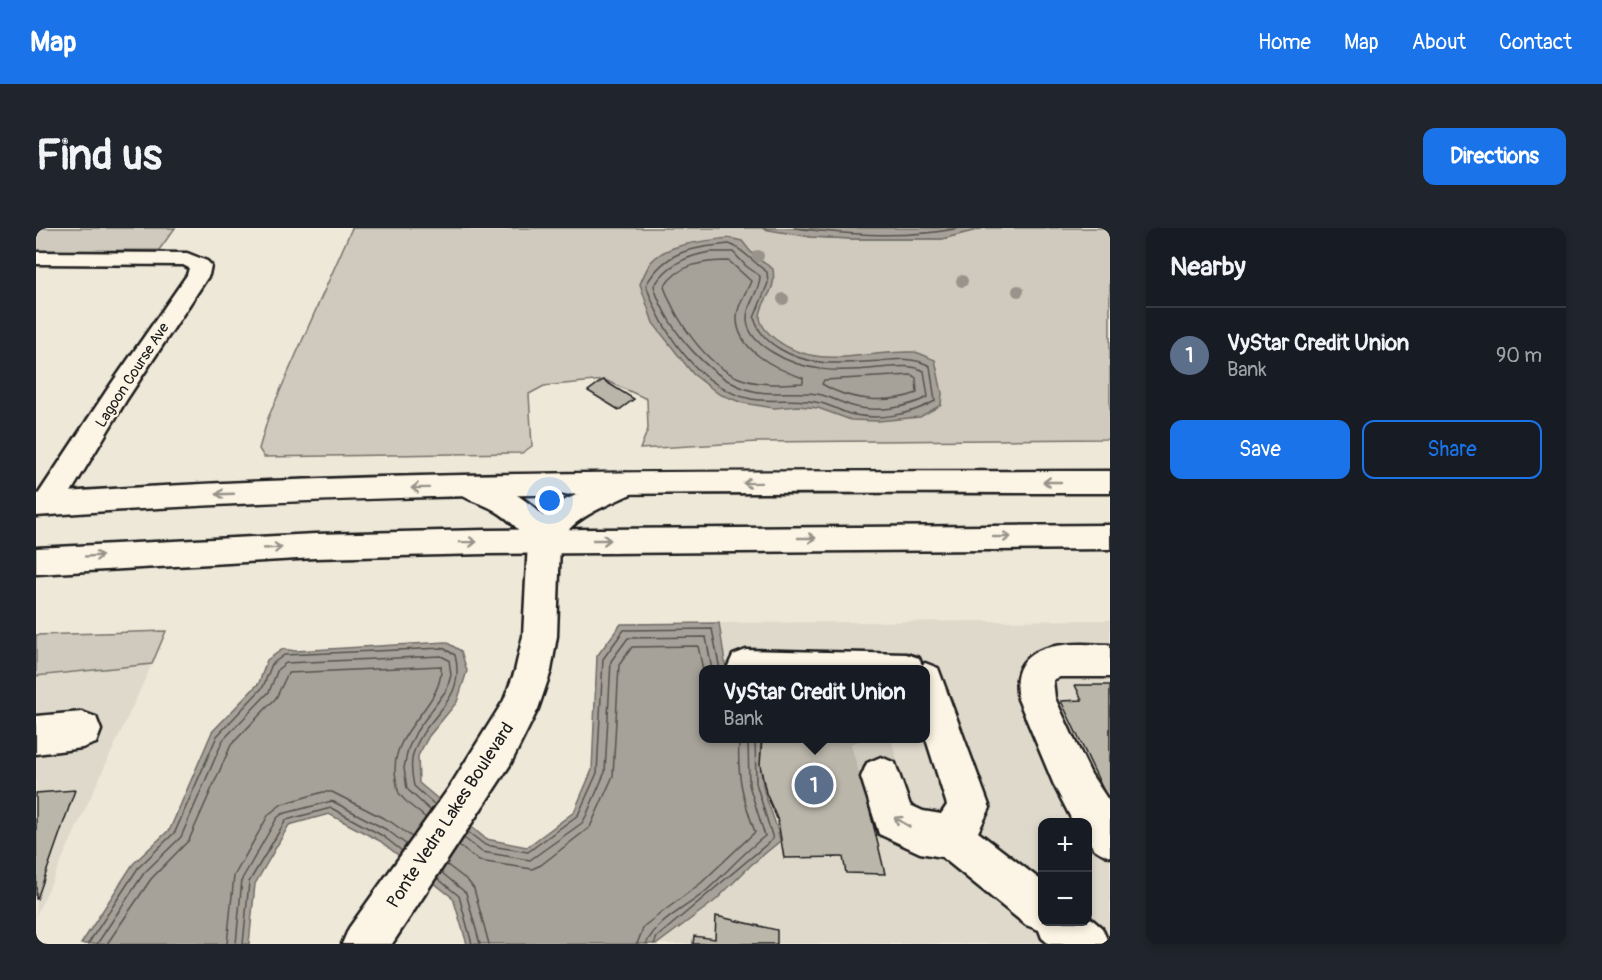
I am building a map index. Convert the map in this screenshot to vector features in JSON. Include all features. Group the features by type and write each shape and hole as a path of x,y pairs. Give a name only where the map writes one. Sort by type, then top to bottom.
{"main road":[{"name":"Lagoon Course Ave","path":"36,258 178,258 200,265 198,275 42,504"},
{"path":"42,504 203,495 469,487 1110,482"},
{"path":"544,540 553,525 565,515 625,484"},
{"path":"469,487 498,496 516,508 534,525 544,540"},
{"path":"36,561 304,546 544,540 1110,537"},
{"name":"Ponte Vedra Lakes Boulevard","path":"365,944 463,802 513,719 533,671 540,636 544,540"},
{"path":"1110,661 1065,660 1047,663 1037,671 1034,682 1037,699 1082,798 1096,821 1110,836"},
{"path":"930,695 969,808 951,837"},
{"path":"36,735 82,730"},
{"path":"881,777 894,819 920,832 951,837 1038,906"},
{"path":"1064,926 1086,944"}],"shaded area":[{"path":"36,228 175,228 159,250 36,251"},
{"path":"352,228 766,228 811,237 942,239 984,228 1110,228 1110,439 757,442 640,449 648,429 647,399 605,380 544,386 529,394 532,446 522,453 264,457 259,449 268,418"},
{"path":"1110,620 1110,944 657,944 716,900 751,865 780,841 777,821 765,794 759,764 761,743 930,743 930,665 725,665 719,623"},
{"path":"166,631 152,664 36,676 36,635"},
{"path":"152,664 36,916 36,676"}],"water":[{"path":"984,228 942,239 853,239 811,237 763,229"},
{"path":"729,238 742,241 754,256 773,269 773,284 763,305 760,320 763,327 775,339 791,349 808,355 825,357 896,352 922,354 935,360 942,393 941,405 920,417 878,421 851,420 818,408 798,406 774,408 743,403 719,394 693,374 653,323 640,284 651,262 667,251 687,244"},
{"path":"719,623 725,665 699,665 699,743 761,743 763,784 780,841 751,865 716,900 657,944 467,944 453,898 380,841 329,814 289,825 255,884 249,944 81,944 133,864 170,829 212,732 259,683 267,660 283,649 295,651 446,642 461,651 467,671 457,702 429,736 418,756 419,783 486,839 527,847 574,812 592,770 597,656 621,624"}],"building":[{"path":"603,380 634,399 619,410 588,391"},
{"path":"1075,685 1110,685 1110,804 1061,701 1082,700"},
{"path":"762,743 878,743 889,778 862,777 885,874 846,873 843,857 784,858 778,821 766,793 760,765"},
{"path":"75,790 37,899 36,899 36,793"},
{"path":"716,916 777,930 777,944 693,944 694,936 715,939"}],"tunnel":[{"path":"871,743 881,777"}],"place":[{"name":"VyStar Credit Union","path":"814,785"}]}
